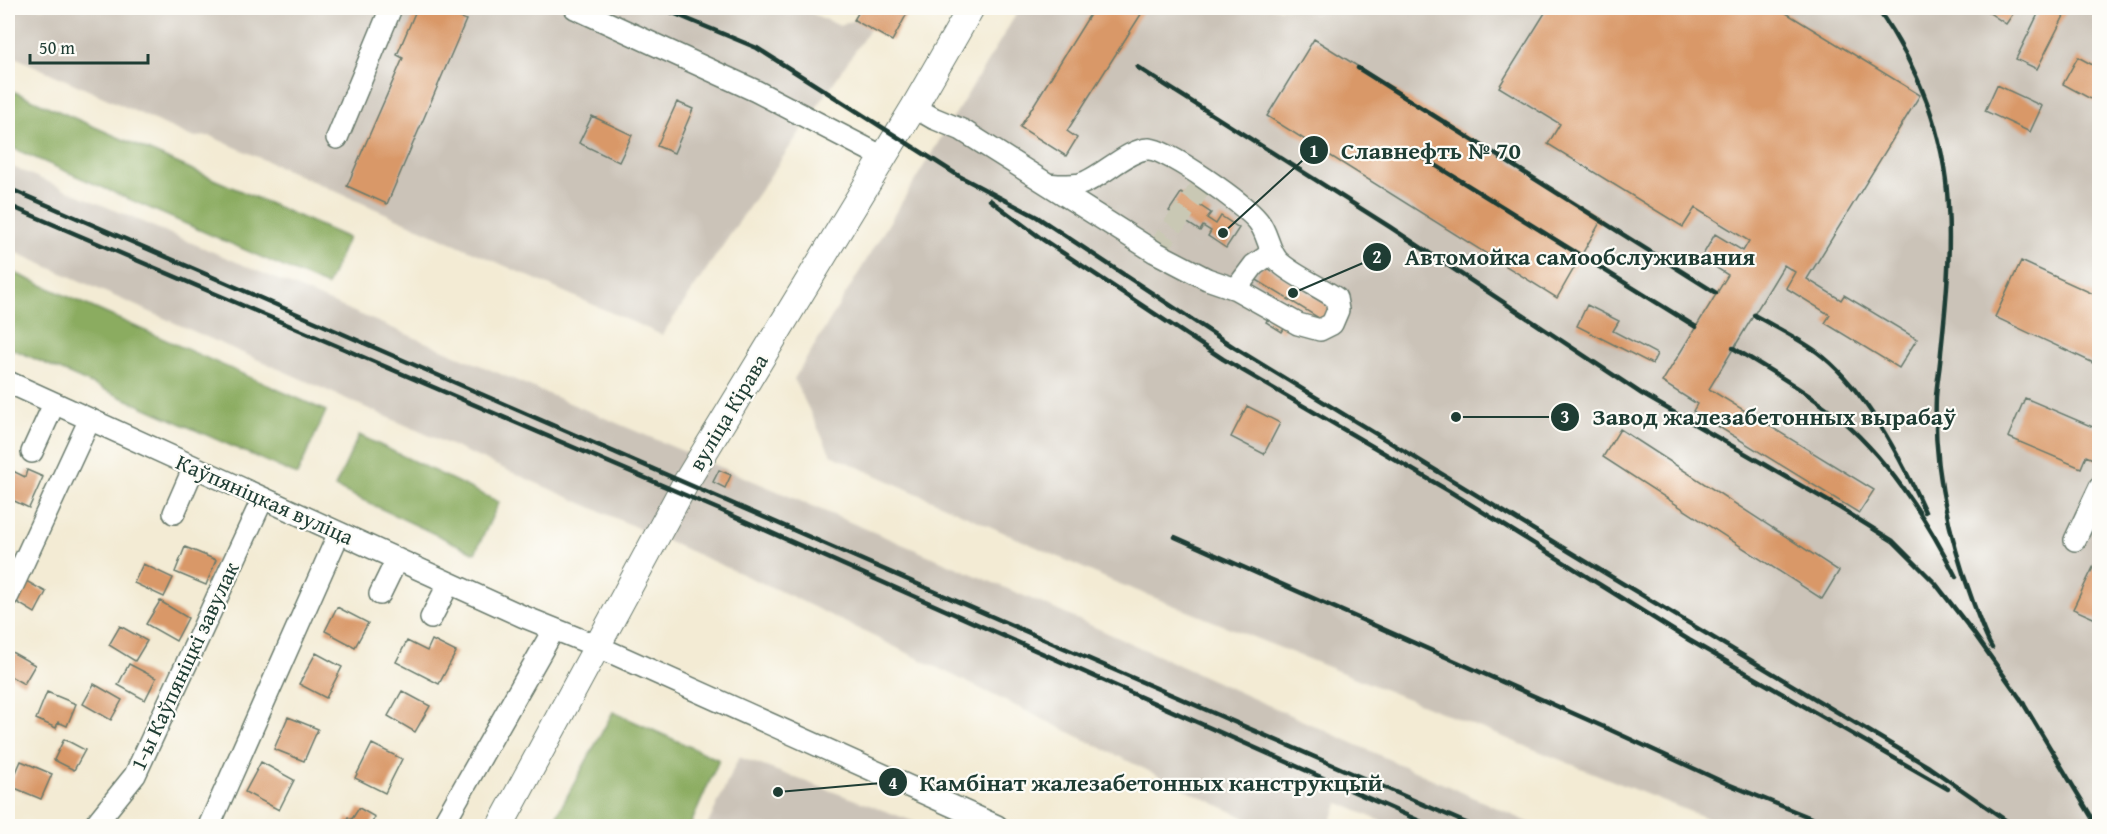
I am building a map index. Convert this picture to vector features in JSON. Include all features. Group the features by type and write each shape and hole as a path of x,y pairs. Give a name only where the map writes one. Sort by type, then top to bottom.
{"main road":[{"name":"вуліца Кірава","path":"500,826 599,647 685,484 914,107 971,8"}],"street":[{"path":"337,138 391,8"},
{"path":"575,8 756,91 883,157"},
{"path":"914,107 962,130 1155,252 1208,279 1236,289 1298,324 1320,330 1332,324 1338,310 1336,298 1280,263 1272,253 1260,223 1248,210 1161,152 1147,148 1082,183 1065,186 1048,184"},
{"path":"1236,289 1254,265 1272,253"},
{"name":"Каўпяніцкая вуліца","path":"8,382 522,616 599,647 997,826"},
{"path":"32,452 54,404"},
{"path":"8,596 90,419"},
{"path":"174,513 194,467"},
{"path":"2075,540 2100,487"},
{"name":"1-ы Каўпяніцкі завулак","path":"94,826 135,775 262,498"},
{"path":"210,826 339,533"},
{"path":"380,594 397,559"},
{"path":"431,618 449,583"},
{"path":"442,826 554,629"}],"shaded area":[{"path":"8,8 800,8 840,26 854,20 870,29 662,335 210,136 192,137 8,54"},
{"path":"1020,8 2099,8 2099,826 1726,826 1110,580 831,455 794,379"},
{"path":"8,165 1043,604 1537,826 1392,826 1339,803 1328,826 1261,826 789,595 8,249"},
{"path":"739,757 926,826 707,826"}],"green space":[{"path":"8,89 348,238 327,286 8,146"},
{"path":"8,270 326,411 297,475 8,347"},
{"path":"359,435 499,502 475,553 335,487"},
{"path":"613,712 719,760 690,826 551,826"}],"building":[{"path":"417,8 436,8 466,20 387,204 347,186 403,58 397,55"},
{"path":"861,8 910,8 892,41 854,20"},
{"path":"1094,8 1145,8 1067,131 1077,138 1066,156 1020,127"},
{"path":"1548,8 1778,8 1920,95 1807,279 1841,300 1844,295 1917,339 1899,368 1825,323 1830,315 1786,288 1795,272 1784,265 1709,389 1874,490 1859,513 1693,411 1697,404 1662,382 1728,275 1701,258 1715,234 1743,251 1749,241 1695,208 1683,227 1548,144 1560,124 1499,87"},
{"path":"1982,8 2017,8 2006,24"},
{"path":"2041,8 2068,8 2037,69 2016,59"},
{"path":"1314,39 1602,219 1557,298 1267,116"},
{"path":"2078,57 2100,69 2100,104 2063,84"},
{"path":"1997,85 2042,106 2030,132 1985,111"},
{"path":"677,102 693,109 674,153 657,146"},
{"path":"592,116 632,135 619,162 579,143"},
{"path":"1181,193 1211,213 1207,218 1216,224 1221,216 1239,228 1226,248 1208,236 1211,231 1203,226 1200,231 1169,211"},
{"path":"2021,261 2100,297 2100,366 1995,317"},
{"path":"1263,265 1330,307 1322,320 1255,279"},
{"path":"1587,305 1619,321 1613,331 1657,354 1652,364 1577,326"},
{"path":"1271,314 1287,324 1282,332 1266,322"},
{"path":"2025,398 2100,430 2100,462 2086,456 2081,468 2008,437"},
{"path":"1247,406 1280,423 1264,454 1231,437"},
{"path":"1620,429 1839,571 1822,599 1603,457"},
{"path":"27,470 43,477 29,508 8,498 8,485 13,471 25,477"},
{"path":"719,470 731,475 725,488 713,482"},
{"path":"185,547 216,560 206,585 175,572"},
{"path":"2100,553 2100,621 2073,609"},
{"path":"143,564 173,578 164,597 134,583"},
{"path":"26,581 46,592 35,613 15,601"},
{"path":"160,601 188,618 176,641 146,624"},
{"path":"337,607 368,623 355,647 325,631"},
{"path":"120,626 147,641 135,661 109,645"},
{"path":"432,640 456,652 439,684 396,662 407,641 427,651"},
{"path":"8,650 35,665 24,684 8,675"},
{"path":"316,653 342,667 326,698 299,684"},
{"path":"129,664 156,678 145,700 118,685"},
{"path":"94,684 122,700 111,720 83,704"},
{"path":"402,691 430,706 415,732 388,716"},
{"path":"47,692 76,704 67,726 58,722 56,728 36,719"},
{"path":"288,717 318,729 304,761 274,749"},
{"path":"64,739 85,750 74,770 54,760"},
{"path":"372,744 402,759 385,793 355,778"},
{"path":"21,761 52,774 41,799 10,786"},
{"path":"261,762 294,780 279,810 245,792"},
{"path":"359,808 375,817 370,826 343,826 348,817 352,819"}],"tunnel":[{"path":"1155,252 1206,180"}],"railway":[{"path":"661,8 757,48 959,176 1037,217 1235,348 1929,767 2014,826"},
{"path":"1877,8 1892,30 1917,77 1935,127 1946,179 1949,242 1936,397 1937,449 1950,527 1964,577 1992,648"},
{"path":"1137,67 1390,227 1642,394 1893,541 1935,583 2024,704"},
{"path":"1358,68 1716,293"},
{"path":"1411,150 1696,327"},
{"path":"8,188 1473,826"},
{"path":"990,200 1042,239 1223,359 1449,491 1689,640 1948,789"},
{"path":"8,205 720,510 1431,826"},
{"path":"1754,315 1817,352 1850,384 1866,404 1893,448 1925,512"},
{"path":"1733,348 1821,404 1852,429 1887,468 1918,510 1956,577"},
{"path":"1175,537 1723,782 1831,826"},
{"path":"2020,698 2097,826"}],"place":[{"name":"Славнефть № 70","path":"1223,233"},
{"name":"Автомойка самообслуживания","path":"1293,293"},
{"name":"Завод жалезабетонных вырабаў","path":"1456,417"},
{"name":"Камбінат жалезабетонных канструкцый","path":"778,792"}]}
